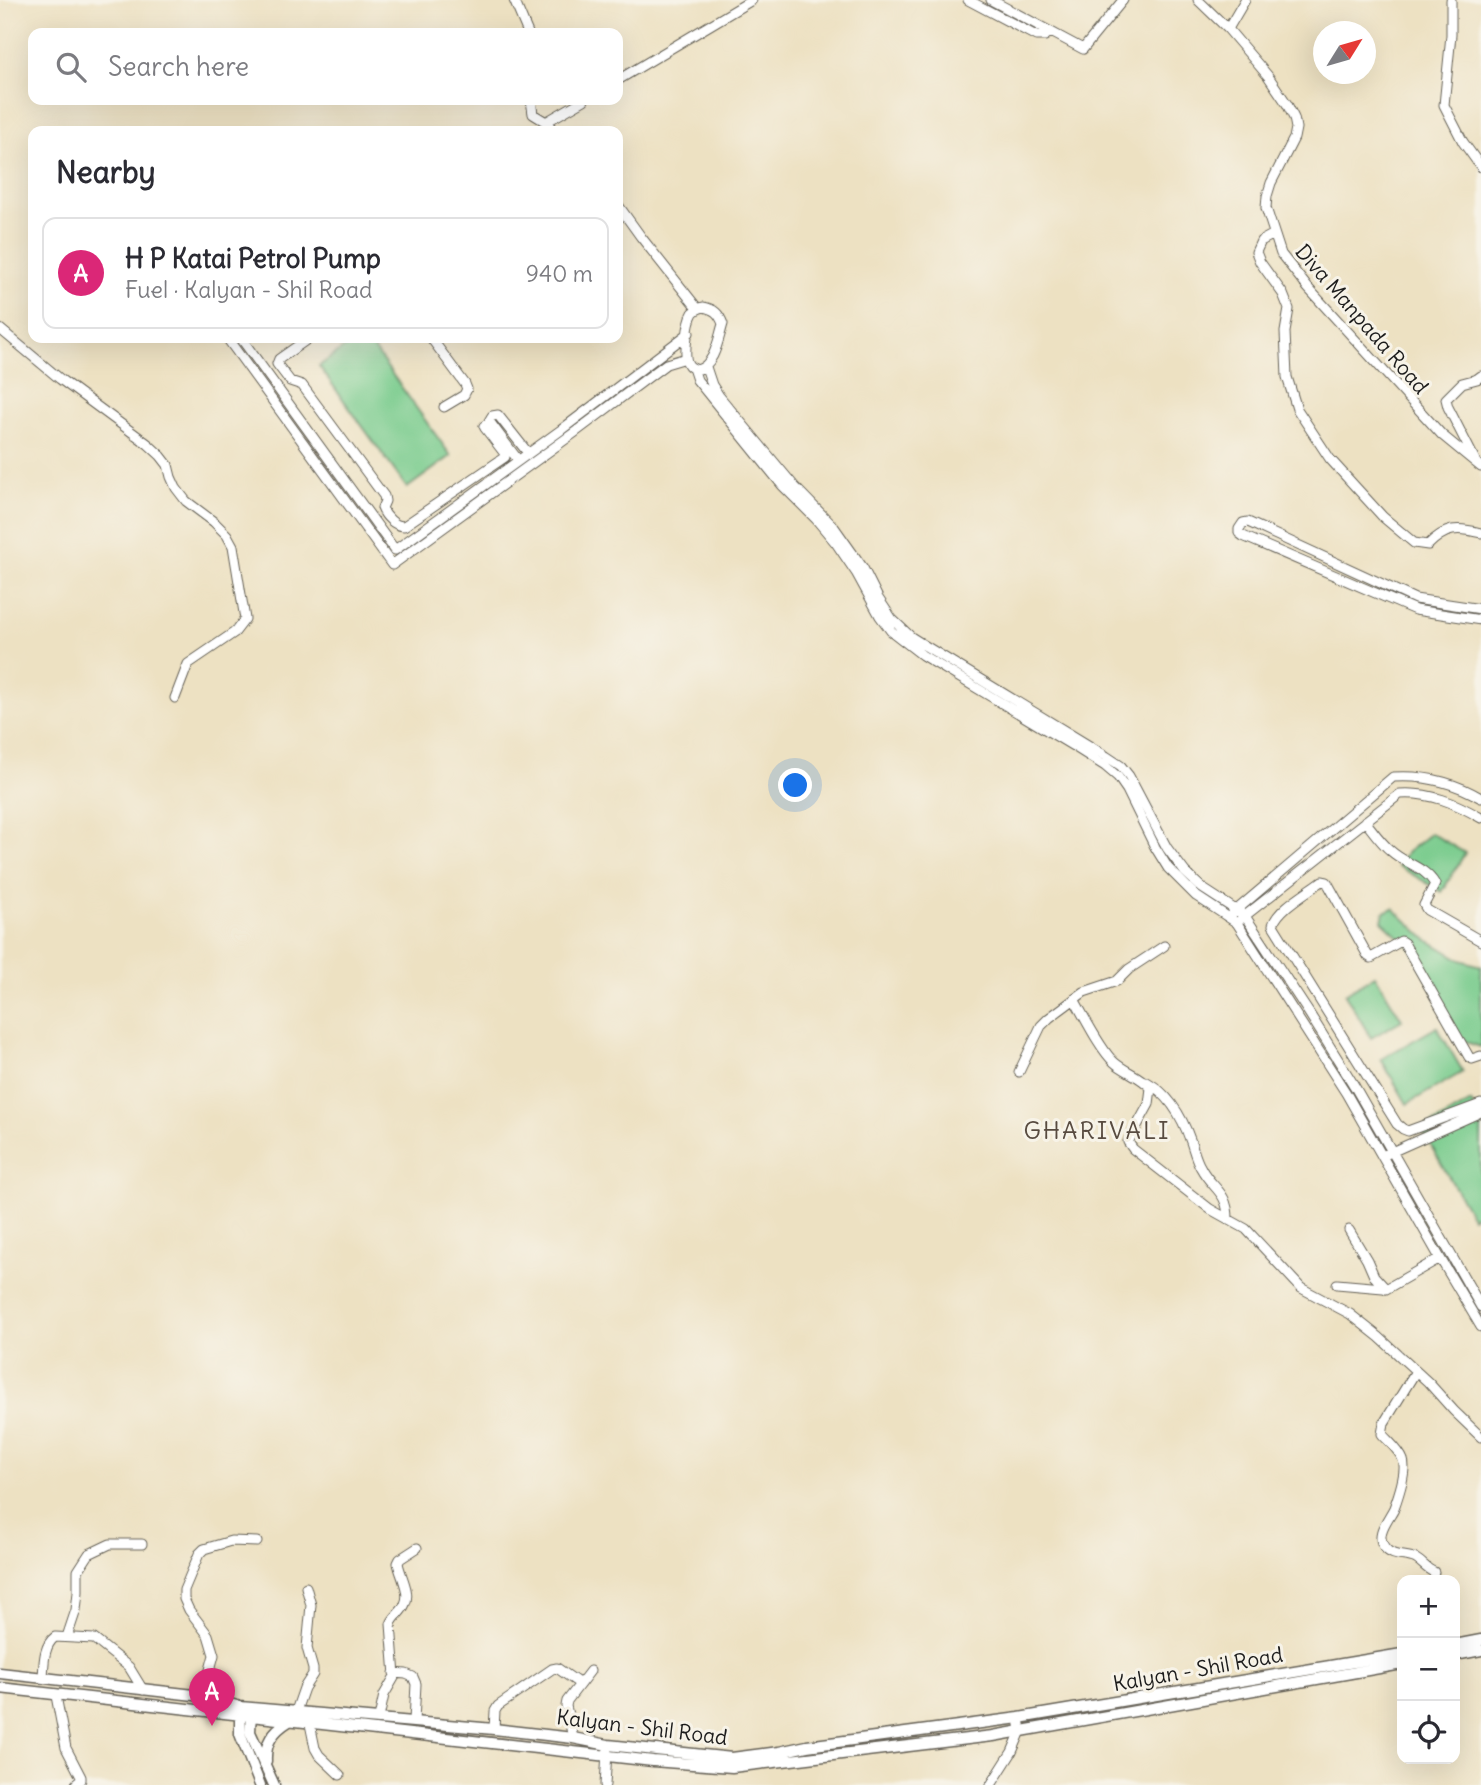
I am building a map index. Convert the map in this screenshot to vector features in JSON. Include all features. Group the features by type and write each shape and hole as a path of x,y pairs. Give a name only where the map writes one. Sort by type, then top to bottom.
{"main road":[{"path":"1460,1644 1481,1640"},
{"path":"1460,1653 1481,1650"},
{"name":"Kalyan - Shil Road","path":"0,1673 202,1696 245,1712 310,1724 607,1750 732,1767 777,1757 807,1746 1019,1718 1397,1655"},
{"name":"Kalyan - Shil Road","path":"777,1757 810,1758 1021,1731 1397,1665"},
{"name":"Kalyan - Shil Road","path":"0,1688 56,1696 245,1712 296,1711 494,1729 573,1738 607,1750"},
{"path":"245,1712 250,1732 274,1785"},
{"path":"245,1712 240,1734 260,1785"},
{"path":"268,1773 267,1745 277,1729 289,1721"}],"street":[{"path":"514,0 526,28"},
{"path":"623,77 752,0"},
{"path":"968,0 1036,36 1045,36 1050,32"},
{"path":"990,0 1085,48 1123,0"},
{"name":"Diva Manpada Road","path":"1198,0 1228,29 1268,76 1294,118 1294,138 1271,183 1266,208 1280,254 1442,436 1479,466"},
{"path":"1228,29 1245,0"},
{"path":"1451,0 1451,34 1444,105 1463,142 1481,167"},
{"path":"532,105 533,114 550,126"},
{"path":"546,122 575,105"},
{"path":"623,212 698,309"},
{"path":"1274,234 1261,241 1256,252 1283,294 1289,309 1285,332 1287,377 1297,409 1329,459 1383,517 1414,543 1428,545 1447,530 1462,528 1481,533"},
{"path":"703,307 718,313 723,324 706,367 697,370 689,366 686,358 689,332 692,315 698,309 703,307"},
{"path":"0,329 148,444 168,466 176,488 186,501 220,528 233,546 245,619 235,632 188,664 175,698"},
{"path":"392,565 395,550 561,430 689,332"},
{"path":"231,343 392,565"},
{"path":"245,343 395,550"},
{"path":"302,343 279,359 277,364 289,382 303,385 384,496 383,511 396,524 404,526 505,457 484,426 490,422 492,416 498,415 528,453"},
{"path":"435,343 467,389 464,395 444,407"},
{"path":"392,565 666,364 686,358"},
{"path":"706,367 719,396 790,488"},
{"path":"693,368 697,380 842,551 891,631 922,655 1105,766 1118,777 1127,790 1168,868 1196,895 1237,917 1337,1058 1481,1307"},
{"path":"1479,466 1446,403 1446,398 1462,383 1480,380"},
{"path":"490,422 519,460"},
{"path":"561,430 567,439"},
{"path":"1481,609 1415,599 1248,522 1239,529 1243,536 1415,610 1481,620"},
{"path":"1237,917 1393,777 1413,776 1436,780 1465,788 1481,798"},
{"path":"1237,917 1400,794 1432,796 1458,804 1481,818"},
{"path":"1365,821 1391,851 1418,866 1431,877 1435,884 1425,899 1427,910 1481,941"},
{"path":"1481,1056 1472,1059 1469,1057 1404,943 1401,941 1371,958 1368,956 1327,882 1322,881 1277,916 1273,925 1397,1124 1408,1131 1481,1104"},
{"path":"1237,917 1346,1093 1481,1327"},
{"path":"1019,1072 1041,1026 1057,1011 1084,992 1117,981 1129,969 1164,946"},
{"path":"1074,999 1116,1064 1156,1086 1173,1106 1203,1171 1224,1196 1228,1206 1228,1219"},
{"path":"1146,1081 1151,1088 1149,1104 1128,1142 1139,1155 1161,1169 1210,1209 1246,1229 1301,1288 1350,1314 1379,1337 1481,1437"},
{"path":"1382,1156 1481,1112"},
{"path":"1349,1230 1383,1288"},
{"path":"1338,1284 1388,1290 1440,1258"},
{"path":"1416,1371 1384,1423 1382,1434 1403,1459 1404,1473 1394,1508 1382,1529 1381,1539 1383,1546 1394,1555 1413,1558 1434,1572"},
{"path":"202,1696 214,1655 208,1635 188,1610 184,1590 199,1554 204,1549 230,1541 257,1542"},
{"path":"67,1637 76,1610 78,1571 89,1554 110,1544 142,1544"},
{"path":"379,1718 384,1695 394,1673 391,1624 407,1601 398,1563 417,1548"},
{"path":"296,1711 304,1688 313,1674 307,1647 311,1605 306,1587"},
{"path":"43,1678 49,1641 55,1637 94,1639 129,1667 143,1690"},
{"path":"494,1729 498,1706 552,1669 557,1668 580,1684"},
{"path":"573,1738 566,1701 590,1671"},
{"path":"394,1673 407,1674 416,1684 414,1721"},
{"path":"56,1696 66,1748 81,1777 76,1784"},
{"path":"994,1784 1021,1731 1019,1718"},
{"path":"310,1724 319,1755 340,1775"},
{"path":"605,1785 607,1750"}],"green space":[{"path":"351,343 370,343 451,456 407,488 319,366"},
{"path":"1431,833 1465,853 1442,892 1398,866 1406,853"},
{"path":"1393,908 1426,939 1461,960 1481,966 1481,1047 1459,1037 1412,949 1382,921 1384,912"},
{"path":"1375,975 1402,1020 1371,1038 1345,994"},
{"path":"1437,1027 1463,1072 1407,1104 1381,1059"},
{"path":"1471,1102 1481,1120 1481,1212 1472,1217 1422,1130"}],"place":[{"name":"H P Katai Petrol Pump","path":"212,1726"}],"district":[{"name":"GHARIVALI","path":"1097,1130"}]}
